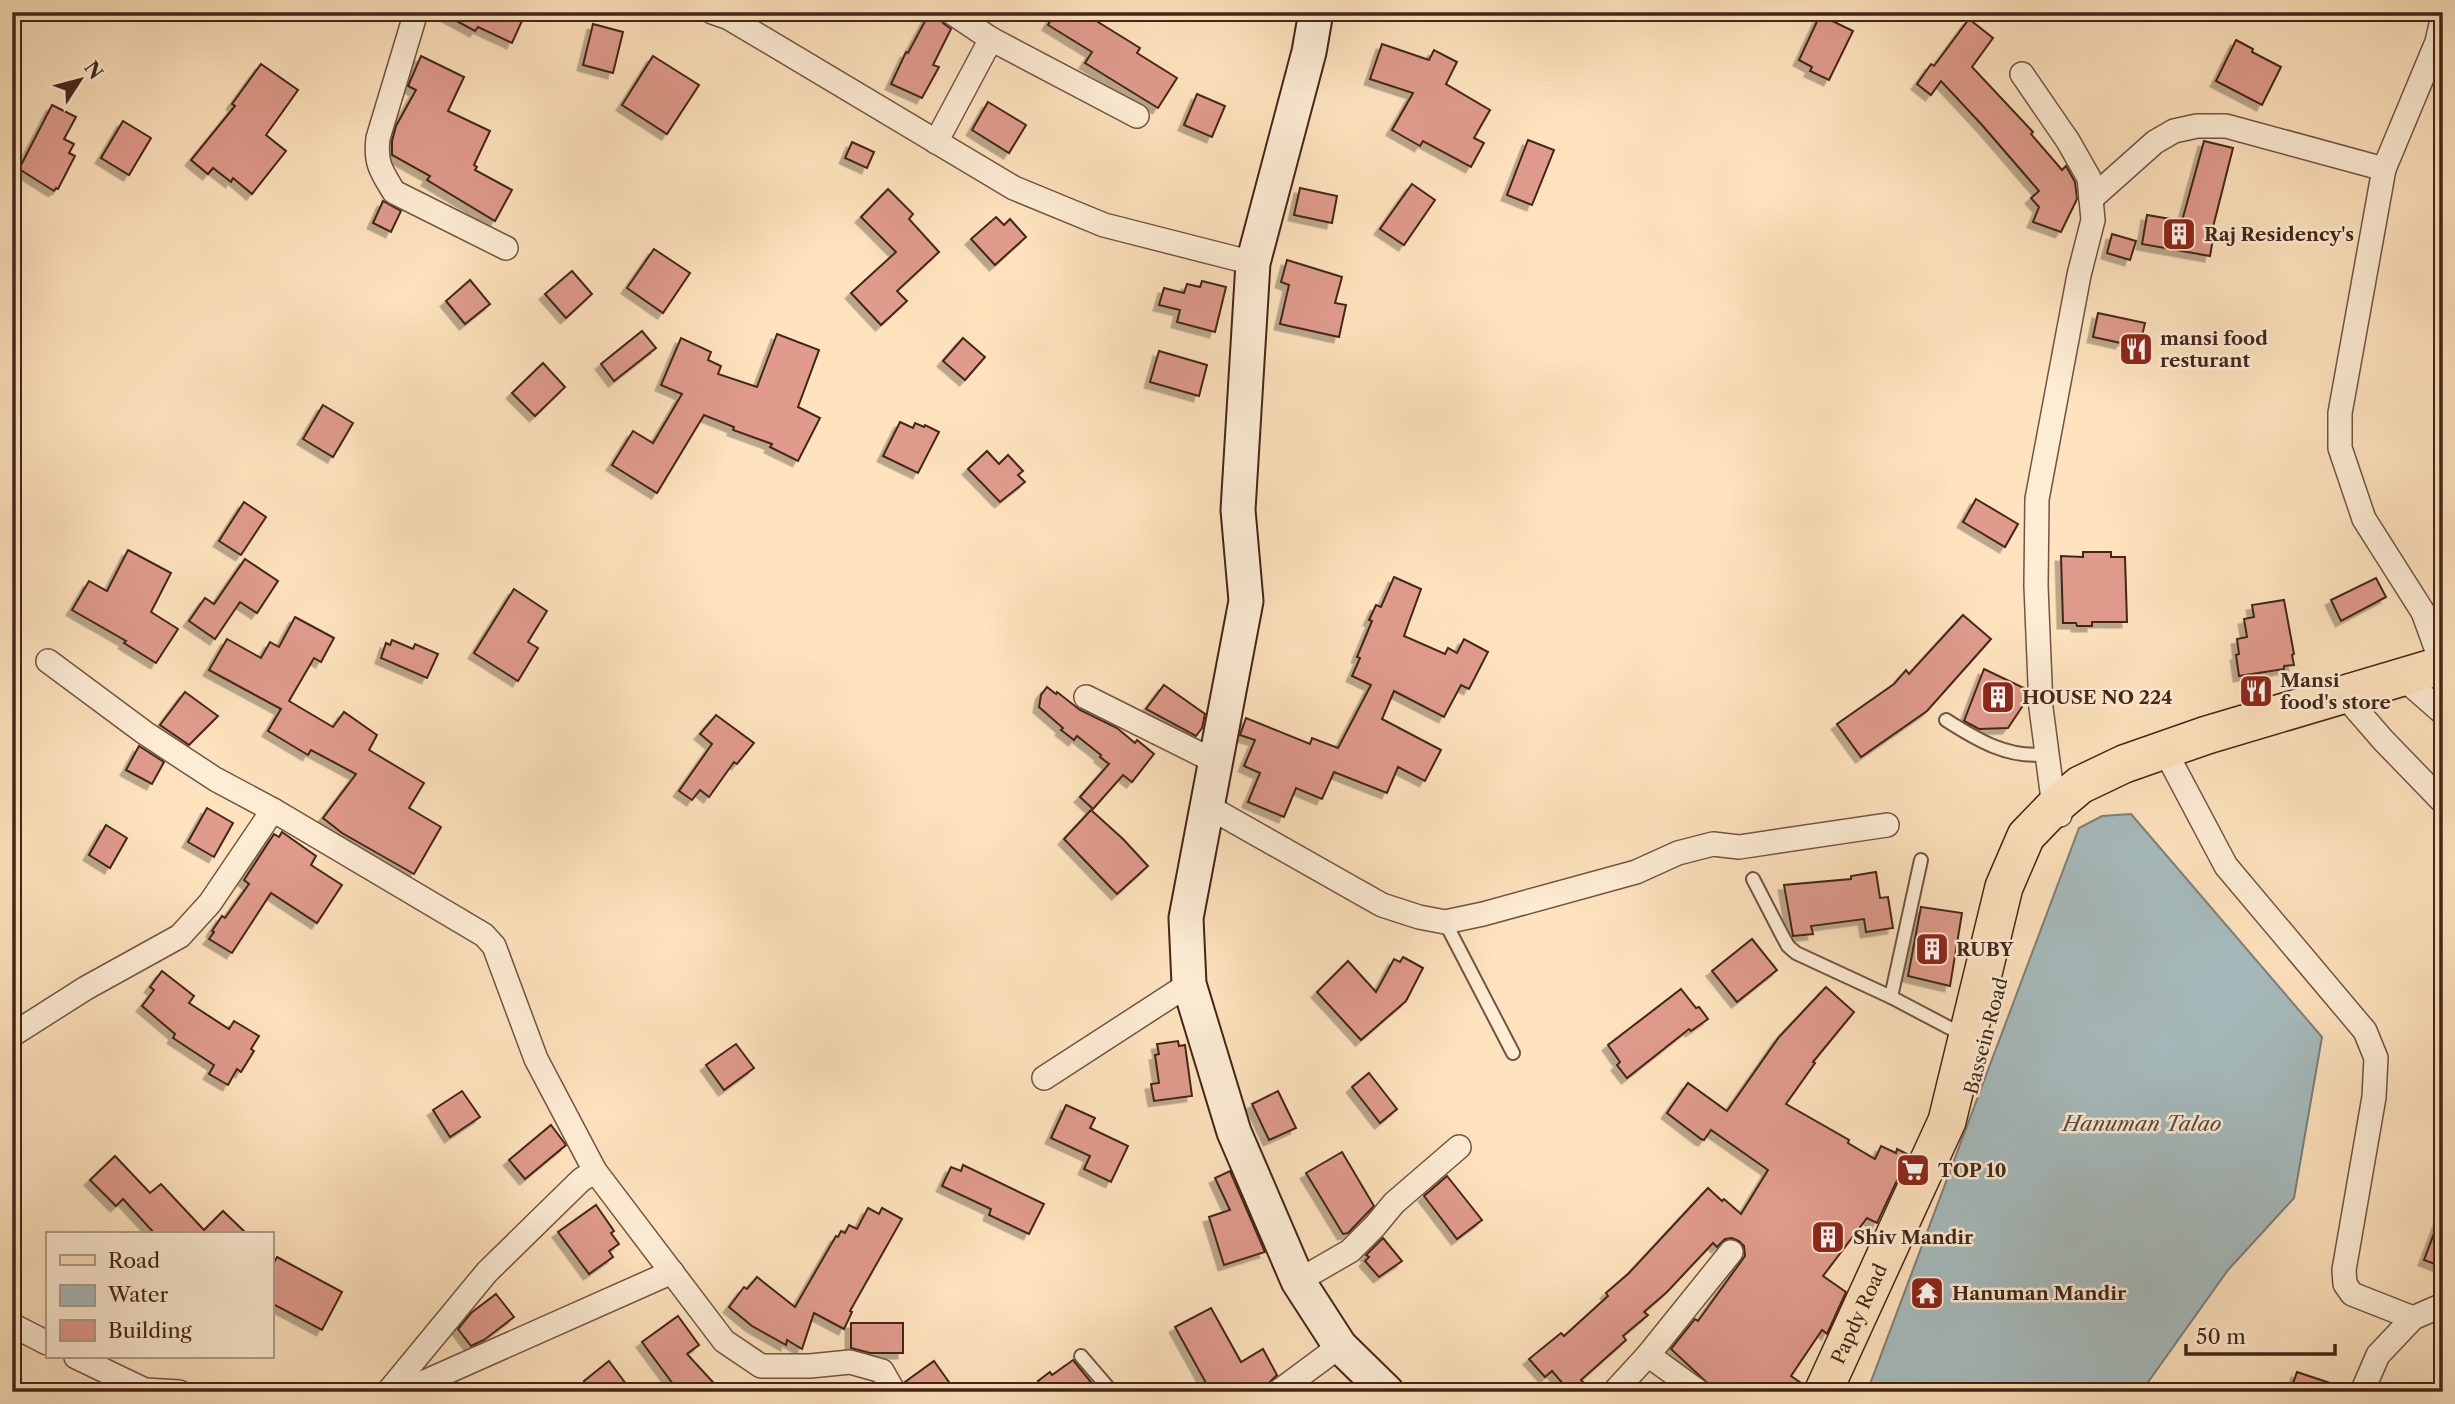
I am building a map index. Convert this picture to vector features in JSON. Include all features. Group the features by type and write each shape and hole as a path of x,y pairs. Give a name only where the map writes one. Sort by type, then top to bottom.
{"main road":[{"path":"1316,12 1305,65 1253,263 1238,510 1246,601 1186,918 1189,984 1234,1132 1298,1281 1340,1346 1387,1392"},
{"name":"Bassein Road","path":"1842,1392 1957,1142 1982,1057 2010,940 2038,861 2059,813 2081,785 2124,764 2238,739 2348,700 2433,680"},
{"name":"Papdy Road","path":"1823,1392 1947,1121 2004,887 2026,836 2059,813"}],"street":[{"path":"416,12 378,138 376,156 379,165 394,192 506,248"},
{"path":"712,12 729,18 1014,188 1104,225 1253,263"},
{"path":"951,12 991,39 1137,116"},
{"path":"2433,680 2423,612 2364,519 2340,448 2340,413 2384,169 2437,42 2443,15"},
{"path":"936,142 991,39"},
{"path":"2022,74 2090,178 2093,220 2079,275 2037,499 2036,586 2041,708 2046,754 2059,813"},
{"path":"2091,199 2155,142 2174,131 2197,125 2226,126 2384,169"},
{"path":"48,661 145,733 215,779 273,810 484,935 494,946 536,1059 596,1171 724,1341 761,1366 810,1366 850,1362 882,1371 894,1392"},
{"path":"1086,697 1216,762"},
{"path":"2348,700 2443,802"},
{"path":"2168,756 2226,866 2365,1031 2376,1058 2374,1097 2344,1270 2345,1284 2351,1294 2413,1318"},
{"path":"1207,806 1382,905 1445,922 1636,872 1678,853 1713,844 1739,847 1887,825"},
{"path":"12,1035 86,988 180,936 210,903 273,810"},
{"path":"1044,1078 1189,984"},
{"path":"1298,1281 1350,1251 1394,1203 1459,1147"},
{"path":"388,1392 486,1272 581,1180 596,1171"},
{"path":"1614,1392 1648,1355 1731,1252"},
{"path":"402,1392 672,1272"},
{"path":"2362,1392 2378,1355 2413,1318 2443,1305"},
{"path":"12,1325 46,1342"},
{"path":"1279,1392 1340,1346"},
{"path":"1648,1355 1699,1392"},
{"path":"78,1358 146,1391 180,1392"}],"lane":[{"path":"1946,720 1981,743 2028,756 2046,754"},
{"path":"1891,997 1921,860"},
{"path":"1753,879 1788,946 1816,963 1891,997 1967,1038"},
{"path":"1445,922 1513,1053"},
{"path":"1081,1356 1112,1392"}],"water":[{"name":"Hanuman Talao","path":"2131,814 2322,1037 2294,1198 2228,1270 2141,1392 1867,1392 2079,828 2102,816"}],"building":[{"path":"440,12 526,12 512,43 478,27 475,31"},
{"path":"930,12 938,15 951,29 933,65 939,67 922,98 891,84"},
{"path":"1055,12 1104,12 1098,22 1140,48 1137,53 1177,78 1158,108 1085,63 1092,52 1048,25"},
{"path":"1820,15 1853,31 1829,80 1810,71 1812,67 1799,60"},
{"path":"1969,19 1993,38 1972,67 2033,132 2031,134 2062,170 2066,166 2075,182 2077,199 2061,232 2033,222 2039,207 2031,198 2039,191 1941,81 1931,95 1917,84"},
{"path":"593,24 623,32 613,73 583,65"},
{"path":"2236,40 2281,67 2262,105 2216,81"},
{"path":"1382,44 1429,60 1434,50 1457,62 1446,84 1490,110 1474,138 1484,143 1471,167 1423,141 1420,146 1392,130 1413,93 1370,79"},
{"path":"421,56 464,77 448,111 490,131 474,165 477,167 475,170 512,190 495,221 427,180 430,176 392,155 396,126 416,90 408,86"},
{"path":"653,56 699,85 667,134 622,105"},
{"path":"261,64 298,90 266,135 286,151 252,194 233,178 231,182 213,168 208,174 191,160 235,106 232,104"},
{"path":"1197,94 1225,106 1212,137 1184,125"},
{"path":"988,102 1026,125 1009,153 972,130"},
{"path":"52,105 76,117 64,139 74,144 69,153 75,156 58,189 54,191 19,169"},
{"path":"123,121 151,138 129,175 101,158"},
{"path":"1528,140 1554,150 1532,205 1507,195"},
{"path":"2204,141 2233,148 2213,227 2210,256 2142,244 2147,215 2182,221"},
{"path":"852,142 874,152 867,168 845,158"},
{"path":"1412,184 1435,200 1404,245 1380,229"},
{"path":"1300,188 1337,196 1332,223 1294,215"},
{"path":"888,189 913,214 909,219 939,252 897,291 907,301 881,325 851,293 896,252 861,217"},
{"path":"383,201 401,211 391,232 373,223"},
{"path":"996,217 1004,225 1010,219 1026,237 995,265 971,239"},
{"path":"2112,234 2136,241 2130,260 2107,253"},
{"path":"654,249 690,273 663,313 627,288"},
{"path":"1287,260 1342,277 1335,303 1346,305 1339,337 1280,324 1289,285 1281,282"},
{"path":"572,271 592,294 566,318 545,294"},
{"path":"470,280 490,304 465,324 446,301"},
{"path":"1202,281 1226,287 1215,332 1177,322 1180,310 1159,305 1164,288 1184,293 1187,284 1200,287"},
{"path":"2098,313 2145,323 2141,340 2127,337 2127,341 2122,339 2121,343 2093,337"},
{"path":"642,331 656,348 614,381 601,364"},
{"path":"777,334 819,350 798,407 820,418 798,461 770,447 772,444 733,430 734,427 704,415 657,493 612,465 633,431 653,443 682,394 661,385 681,338 711,352 708,360 721,366 718,374 757,387"},
{"path":"963,338 985,357 965,380 943,361"},
{"path":"1159,351 1207,365 1199,396 1150,382"},
{"path":"543,363 565,387 535,416 512,393"},
{"path":"323,405 353,423 333,457 303,439"},
{"path":"900,422 913,428 915,423 924,427 925,425 939,432 918,473 883,456"},
{"path":"987,451 999,464 1008,455 1023,471 1018,475 1025,482 1000,502 968,469"},
{"path":"1976,499 2018,524 2005,547 1963,522"},
{"path":"244,502 266,517 241,555 219,541"},
{"path":"128,550 171,573 151,612 178,629 156,663 124,643 126,641 72,610 89,581 107,591"},
{"path":"2083,552 2111,552 2111,557 2125,557 2127,622 2092,622 2092,626 2063,623 2061,556 2083,557"},
{"path":"245,559 278,581 257,613 240,602 215,639 189,621 205,598 214,604"},
{"path":"1394,577 1421,589 1404,636 1445,654 1448,648 1457,653 1464,639 1488,652 1469,689 1461,685 1444,717 1394,691 1382,719 1441,750 1425,781 1398,767 1387,793 1334,772 1322,799 1296,788 1284,817 1248,802 1260,773 1244,766 1255,740 1240,735 1246,718 1310,744 1312,738 1338,748 1371,685 1352,676 1372,621 1369,620 1376,605 1381,607"},
{"path":"2376,578 2386,597 2341,621 2331,600"},
{"path":"514,589 547,611 528,642 538,648 518,681 474,653"},
{"path":"2284,600 2294,665 2239,676 2237,639 2247,637 2244,619 2254,617 2252,605"},
{"path":"1963,615 1991,639 1927,711 1861,757 1837,724 1894,684 1906,670 1909,674"},
{"path":"295,617 334,638 321,662 314,658 289,701 333,727 344,712 377,735 369,750 424,783 409,808 441,827 414,874 342,833 323,818 356,774 311,750 308,755 268,731 281,709 209,670 227,639 261,658 270,642 279,647"},
{"path":"392,640 413,649 415,644 438,654 427,678 381,658 386,643 390,645"},
{"name":"HOUSE NO 224","path":"1984,669 2024,688 2022,707 2008,728 1979,729 1964,721"},
{"path":"1164,685 1205,714 1202,728 1196,736 1146,709"},
{"path":"1047,687 1080,710 1117,728 1135,743 1137,740 1154,754 1132,782 1123,775 1093,809 1080,797 1109,764 1077,736 1074,740 1061,730 1063,728 1039,707 1041,695"},
{"path":"185,692 218,716 189,745 160,725"},
{"path":"716,715 754,743 737,764 734,762 709,797 700,790 692,800 679,791 712,744 700,734"},
{"path":"139,746 164,762 152,784 126,770"},
{"path":"207,808 233,823 214,857 188,842"},
{"path":"1091,810 1148,866 1117,894 1064,839"},
{"path":"106,825 127,838 110,868 89,855"},
{"path":"282,832 316,856 311,865 342,885 317,923 271,893 232,953 209,939 214,932 212,931 222,916 225,918 249,884 244,880 274,834 279,837"},
{"path":"1876,872 1880,898 1888,897 1893,928 1866,932 1864,919 1811,926 1813,934 1793,936 1784,885 1851,879 1851,876"},
{"name":"RUBY","path":"1921,907 1962,913 1950,986 1908,976"},
{"path":"1752,939 1777,970 1737,1002 1712,971"},
{"path":"1403,957 1423,968 1406,1001 1361,1040 1317,992 1348,961 1376,992 1394,959 1400,962"},
{"path":"162,971 194,996 189,1003 229,1029 234,1021 259,1036 251,1049 254,1051 241,1072 237,1069 228,1085 209,1074 214,1065 173,1038 175,1034 142,1006 154,990 150,987"},
{"path":"1826,987 1854,1012 1813,1062 1815,1063 1786,1104 1849,1140 1848,1143 1875,1159 1881,1146 1909,1155 1877,1223 1867,1218 1823,1276 1846,1292 1827,1334 1822,1330 1791,1376 1804,1385 1802,1392 1717,1392 1671,1349 1695,1319 1698,1321 1745,1256 1744,1246 1732,1238 1725,1239 1717,1247 1713,1243 1667,1292 1644,1312 1648,1315 1623,1336 1626,1340 1581,1380 1584,1383 1573,1392 1570,1392 1552,1371 1545,1377 1529,1359 1561,1333 1564,1336 1608,1296 1606,1293 1629,1273 1708,1188 1741,1214 1768,1170 1711,1130 1704,1140 1701,1139 1667,1113 1688,1083 1727,1111 1779,1037"},
{"path":"1681,989 1708,1019 1691,1031 1689,1029 1627,1078 1617,1065 1620,1062 1608,1045"},
{"path":"1178,1041 1179,1046 1185,1045 1192,1096 1154,1101 1151,1084 1159,1083 1155,1055 1159,1054 1157,1044"},
{"path":"736,1044 754,1068 724,1090 706,1065"},
{"path":"1369,1073 1397,1109 1380,1123 1352,1087"},
{"path":"462,1091 480,1117 450,1137 433,1110"},
{"path":"1278,1091 1296,1128 1269,1140 1252,1104"},
{"path":"1066,1105 1095,1118 1090,1128 1128,1146 1111,1182 1084,1169 1090,1156 1051,1138"},
{"path":"551,1125 566,1145 525,1179 509,1160"},
{"path":"1342,1152 1374,1206 1348,1233 1343,1234 1306,1173"},
{"path":"115,1156 150,1193 161,1184 204,1230 223,1211 245,1232 153,1232 123,1199 116,1206 90,1180"},
{"path":"963,1165 1044,1204 1029,1234 989,1215 991,1209 942,1186 951,1167 961,1171"},
{"path":"1230,1171 1265,1252 1224,1265 1209,1217 1230,1210 1215,1178"},
{"path":"1447,1176 1482,1220 1457,1239 1424,1196"},
{"path":"596,1205 614,1231 611,1233 619,1244 609,1251 613,1257 589,1274 558,1232"},
{"path":"868,1208 879,1214 882,1208 902,1219 850,1311 852,1312 844,1329 814,1313 802,1349 787,1340 786,1345 752,1326 729,1307 744,1287 747,1289 757,1277 795,1307 836,1236 838,1237 841,1231 845,1233 849,1225 857,1229"},
{"path":"2441,1215 2443,1216 2443,1267 2424,1260"},
{"path":"1383,1238 1402,1261 1379,1277 1365,1261 1369,1257 1366,1255"},
{"path":"277,1257 342,1292 322,1330 273,1304 273,1264"},
{"path":"496,1294 514,1317 484,1340 471,1346 458,1329 471,1313"},
{"path":"1211,1308 1241,1362 1263,1349 1277,1375 1265,1387 1256,1392 1211,1392 1175,1327"},
{"path":"678,1316 699,1345 687,1354 722,1392 679,1392 642,1342"},
{"path":"851,1323 903,1323 903,1353 870,1353 851,1348"},
{"path":"1073,1360 1099,1392 1030,1392 1040,1384 1038,1381 1050,1372 1052,1375"},
{"path":"609,1361 632,1392 591,1392 584,1381"},
{"path":"934,1361 956,1392 912,1392 905,1382"},
{"path":"2297,1372 2348,1389 2348,1392 2290,1392"}],"place":[{"name":"Raj Residency's","path":"2179,234"},
{"name":"mansi food resturant","path":"2136,349"},
{"name":"Mansi food's store","path":"2256,691"},
{"name":"HOUSE NO 224","path":"1998,697"},
{"name":"RUBY","path":"1932,949"},
{"name":"TOP 10","path":"1913,1170"},
{"name":"Shiv Mandir","path":"1828,1237"},
{"name":"Hanuman Mandir","path":"1927,1293"}]}
